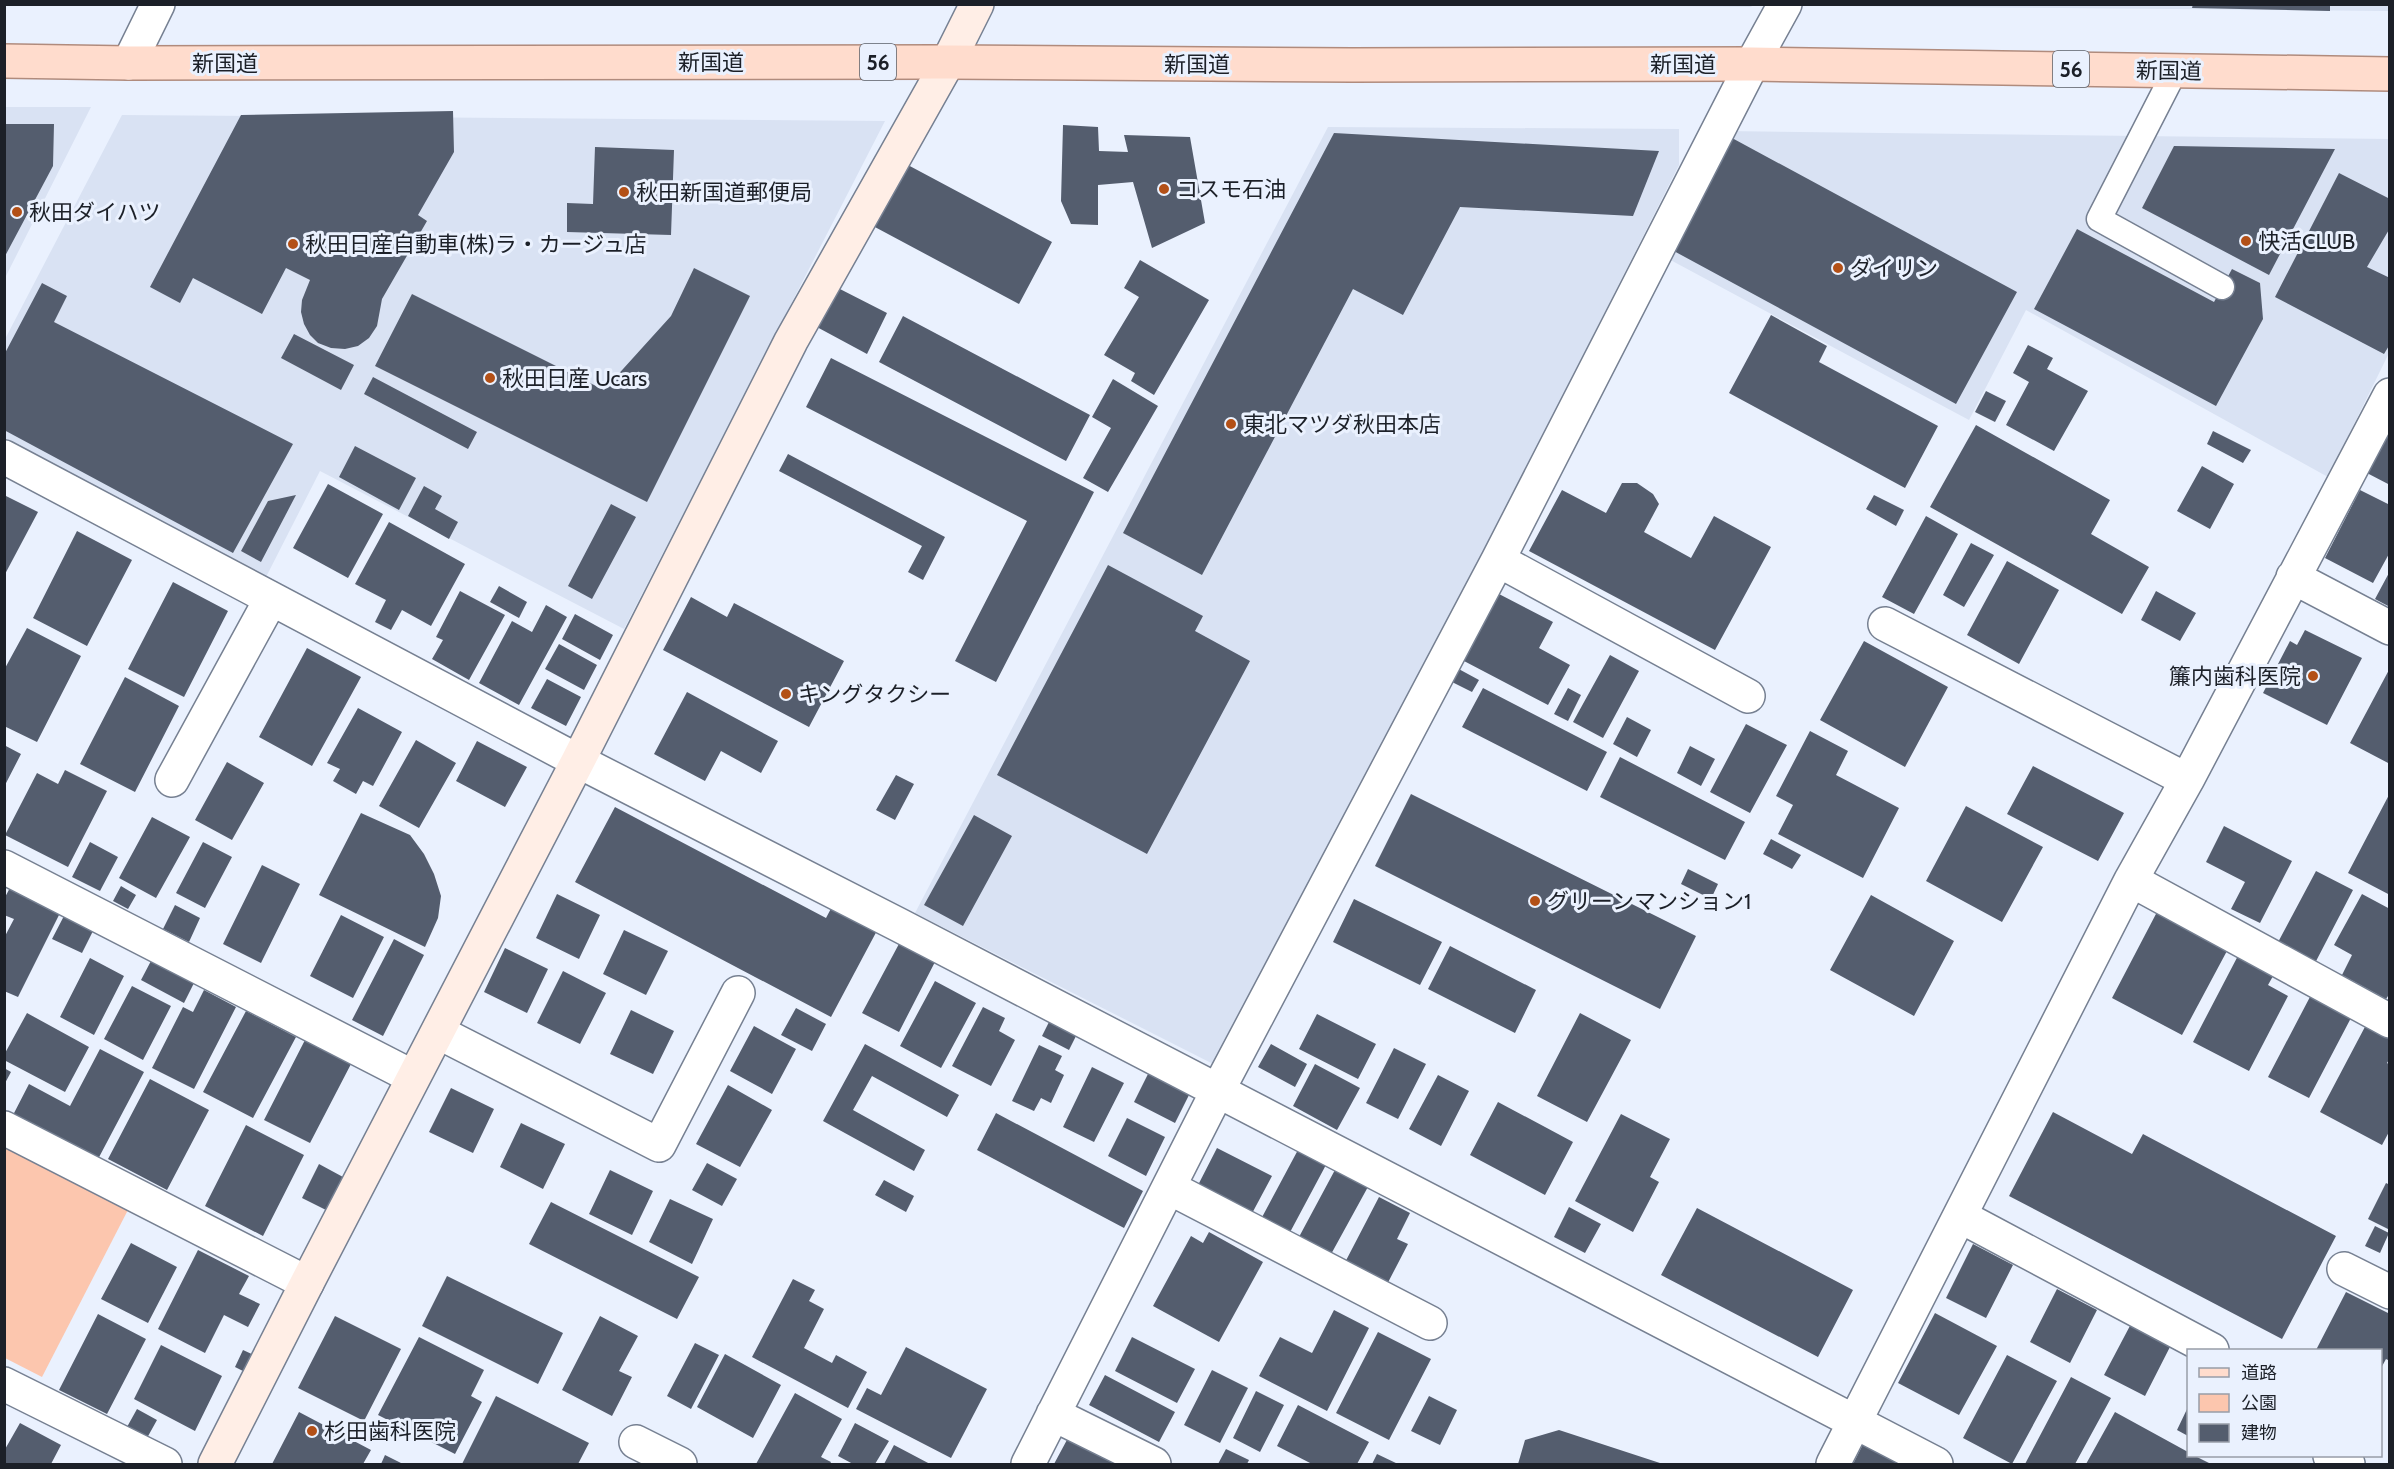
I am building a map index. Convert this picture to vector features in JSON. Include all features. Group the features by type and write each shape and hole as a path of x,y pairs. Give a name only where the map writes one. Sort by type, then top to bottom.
{"main road":[{"name":"新国道","path":"4,61 129,63 948,62 1352,65 1752,63 2390,74"}],"street":[{"path":"129,63 158,4"},
{"path":"215,1464 578,761 791,341 948,62 976,4"},
{"path":"1028,1464 1218,1090 1498,560 1752,63 1785,4"},
{"path":"1833,1464 2131,880 2187,780 2390,395"},
{"path":"4,457 578,761 1218,1090 1936,1464"},
{"path":"1498,560 1748,696"},
{"path":"2293,577 2390,628"},
{"path":"172,780 271,599"},
{"path":"1885,624 2187,780"},
{"path":"4,867 413,1077"},
{"path":"2131,880 2390,1021"},
{"path":"438,1032 659,1145 738,993"},
{"path":"4,1128 307,1283"},
{"path":"1170,1188 1430,1323"},
{"path":"1960,1216 2210,1349"},
{"path":"2344,1269 2390,1292"},
{"path":"4,1384 165,1464"},
{"path":"1053,1414 1154,1464"},
{"path":"636,1442 680,1464"},
{"path":"2334,1457 2348,1464"}],"lane":[{"path":"2175,71 2099,219 2222,287"}],"shaded area":[{"path":"2389,4 2390,11 1835,5"},
{"path":"1572,5 1755,5 1750,7"},
{"path":"5,107 91,107 5,278"},
{"path":"122,115 885,121 624,629 320,471 264,581 5,448 4,341"},
{"path":"1328,127 1679,129 1679,165 1223,1069 915,913"},
{"path":"1725,131 2389,139 2389,353 2328,477 2026,310 1969,420 1663,256"}],"green space":[{"path":"4,1142 130,1206 42,1377 5,1358"}],"building":[{"path":"2193,4 2330,4 2330,11 2192,8"},
{"name":"秋田日産自動車(株)ラ・カージュ店","path":"453,111 454,152 418,215 427,221 382,299 377,326 369,338 358,346 345,349 331,348 318,343 310,335 301,312 302,300 310,280 286,268 262,314 193,278 180,303 150,287 241,115"},
{"name":"秋田ダイハツ","path":"4,124 54,124 53,166 4,258"},
{"path":"1063,125 1098,127 1099,151 1128,152 1124,135 1190,137 1205,223 1152,248 1133,182 1098,185 1098,225 1071,224 1061,201"},
{"name":"東北マツダ秋田本店","path":"1334,133 1659,151 1633,216 1460,207 1403,315 1353,289 1202,575 1123,533"},
{"name":"ダイリン","path":"1732,138 2017,292 1956,404 1672,250"},
{"name":"快活CLUB","path":"2174,146 2335,149 2269,275 2142,208"},
{"path":"595,147 674,150 671,235 567,232 567,203 593,204"},
{"path":"906,164 1052,242 1019,304 873,226"},
{"path":"2339,173 2390,199 2390,228 2367,267 2390,278 2390,344 2384,354 2275,297"},
{"path":"2077,229 2214,302 2232,269 2260,283 2263,319 2216,406 2034,309"},
{"path":"1140,260 1209,300 1154,395 1131,381 1135,373 1104,355 1139,297 1124,288"},
{"name":"秋田日産 Ucars","path":"694,268 750,296 647,502 375,366 412,294 604,390 671,316"},
{"path":"42,283 67,296 54,322 293,444 233,553 4,430 4,355"},
{"path":"836,287 887,313 867,354 815,326"},
{"path":"1771,315 1827,346 1819,362 1938,426 1905,488 1729,393"},
{"path":"903,316 1090,415 1066,461 879,362"},
{"path":"294,334 354,365 341,390 281,358"},
{"path":"2028,345 2053,358 2047,369 2088,391 2054,451 2006,425 2029,382 2013,373"},
{"path":"831,358 1094,492 996,682 955,661 1027,521 806,407"},
{"path":"373,377 477,432 468,449 364,394"},
{"path":"1113,379 1158,406 1108,492 1083,478 1111,428 1092,417"},
{"path":"1986,391 2006,401 1995,422 1975,412"},
{"path":"1976,425 2110,500 2091,534 2149,567 2122,614 1930,507"},
{"path":"2390,425 2390,485 2365,472"},
{"path":"2213,431 2251,450 2243,463 2207,444"},
{"path":"355,446 416,478 399,510 339,477"},
{"path":"788,454 945,537 923,580 908,572 922,546 779,471"},
{"path":"2202,466 2234,484 2210,529 2177,511"},
{"path":"1622,483 1637,483 1653,494 1659,504 1644,532 1691,558 1714,516 1771,547 1715,650 1529,551 1562,490 1606,513"},
{"path":"328,484 383,514 348,578 293,548"},
{"path":"424,486 442,496 435,509 458,522 449,539 408,516"},
{"path":"2360,490 2390,505 2390,552 2373,583 2325,558"},
{"path":"4,495 38,512 4,576"},
{"path":"296,495 261,562 241,551 268,501"},
{"path":"1874,495 1904,510 1896,526 1866,509"},
{"path":"611,504 636,517 592,599 568,586"},
{"path":"1926,516 1958,534 1914,614 1882,597"},
{"path":"389,522 465,564 431,626 402,610 391,630 375,622 386,600 355,584"},
{"path":"77,531 132,560 87,646 33,618"},
{"path":"1971,543 1994,555 1964,607 1943,595"},
{"path":"2007,561 2059,590 2019,664 1967,635"},
{"path":"1108,565 1203,616 1195,631 1250,661 1147,854 997,775"},
{"path":"2390,571 2390,607 2375,599"},
{"path":"173,582 228,611 184,697 128,669"},
{"path":"499,586 527,602 519,618 490,602"},
{"path":"460,591 505,615 469,680 432,659 443,640 436,637"},
{"path":"2156,591 2196,613 2180,641 2141,620"},
{"path":"1499,594 1553,622 1539,648 1570,665 1548,705 1464,661"},
{"name":"キングタクシー","path":"691,597 727,617 734,603 844,661 809,727 663,650"},
{"path":"546,605 567,617 519,705 479,683 512,621 532,632"},
{"path":"575,614 613,635 600,660 562,639"},
{"path":"27,628 81,656 37,742 4,726 4,670"},
{"name":"簾内歯科医院","path":"2305,630 2362,658 2327,725 2263,693 2290,641 2297,645"},
{"path":"1864,641 1948,687 1905,767 1820,720"},
{"path":"559,644 597,665 584,690 545,669"},
{"path":"307,648 361,677 312,766 259,737"},
{"path":"1610,655 1639,671 1603,738 1573,722"},
{"path":"1455,667 1479,680 1472,692 1448,680"},
{"path":"2390,668 2390,764 2350,743"},
{"path":"125,677 179,706 135,792 80,764"},
{"path":"547,679 581,697 566,726 531,708"},
{"path":"1483,688 1607,752 1587,791 1462,727"},
{"path":"1568,688 1581,695 1568,721 1554,714"},
{"path":"687,692 778,741 761,773 721,751 705,781 654,754"},
{"path":"358,708 402,732 373,786 363,781 356,794 333,781 340,769 327,763"},
{"path":"1627,717 1651,730 1637,757 1613,744"},
{"path":"1746,724 1787,745 1750,813 1710,792"},
{"path":"1810,731 1848,751 1836,775 1899,808 1863,878 1778,834 1793,805 1776,796"},
{"path":"416,740 456,763 419,828 379,806"},
{"path":"477,741 527,767 505,807 456,781"},
{"path":"4,745 21,754 4,787"},
{"path":"1690,746 1715,759 1701,786 1677,773"},
{"path":"1620,757 1745,822 1725,860 1600,797"},
{"path":"227,762 264,783 232,840 195,820"},
{"path":"2033,766 2124,813 2098,861 2007,814"},
{"path":"65,770 107,791 68,867 5,835 37,773 58,784"},
{"path":"896,775 914,784 895,820 876,810"},
{"path":"2390,793 2390,895 2348,873"},
{"name":"グリーンマンション1","path":"1411,794 1696,936 1660,1009 1375,866"},
{"path":"1966,806 2043,847 2002,922 1926,881"},
{"path":"615,807 826,918 835,901 880,925 831,1017 575,882"},
{"path":"361,813 410,835 424,854 434,874 441,896 438,918 425,947 319,895"},
{"path":"974,815 1012,836 963,926 924,905"},
{"path":"152,817 190,837 156,898 119,878"},
{"path":"2224,826 2292,861 2260,923 2231,909 2245,882 2206,862"},
{"path":"1771,839 1801,855 1792,869 1763,854"},
{"path":"90,842 118,857 100,891 72,877"},
{"path":"203,842 232,857 205,908 176,893"},
{"path":"262,865 300,884 261,963 223,944"},
{"path":"1688,869 1718,884 1711,899 1681,884"},
{"path":"2316,871 2353,890 2314,965 2276,946"},
{"path":"11,886 61,911 18,997 4,991 4,938 14,919 4,915 4,899"},
{"path":"121,886 136,895 128,909 113,901"},
{"path":"557,894 600,915 579,959 536,938"},
{"path":"2362,894 2390,909 2390,993 2386,999 2342,975 2352,955 2334,945"},
{"path":"1871,895 1954,941 1914,1016 1830,970"},
{"path":"1354,899 1442,942 1420,985 1333,942"},
{"path":"175,905 200,918 189,942 163,929"},
{"path":"2157,912 2228,949 2182,1035 2112,998"},
{"path":"65,914 94,929 82,953 52,939"},
{"path":"341,915 384,937 353,998 310,976"},
{"path":"624,930 668,951 646,995 603,974"},
{"path":"394,939 424,955 383,1036 352,1020"},
{"path":"900,942 936,960 899,1032 862,1013"},
{"path":"1450,946 1536,990 1515,1033 1428,989"},
{"path":"505,948 548,969 527,1013 484,992"},
{"path":"2241,950 2277,969 2268,985 2288,996 2249,1071 2193,1042"},
{"path":"90,958 124,976 94,1035 60,1017"},
{"path":"152,959 195,981 184,1003 141,980"},
{"path":"563,971 606,993 580,1044 537,1023"},
{"path":"935,981 976,1003 941,1068 900,1046"},
{"path":"132,986 171,1006 143,1060 104,1039"},
{"path":"204,990 236,1007 194,1089 152,1068 183,1007 193,1012"},
{"path":"2311,995 2352,1016 2309,1098 2268,1077"},
{"path":"983,1007 1005,1018 999,1031 1015,1040 991,1086 952,1066"},
{"path":"796,1008 826,1024 812,1051 781,1035"},
{"path":"631,1010 674,1031 653,1074 610,1054"},
{"path":"246,1011 296,1037 253,1118 203,1092"},
{"path":"1054,1012 1081,1026 1069,1050 1042,1036"},
{"path":"27,1013 89,1047 65,1092 4,1060 4,1055"},
{"path":"1580,1013 1631,1040 1587,1122 1537,1096"},
{"path":"1317,1014 1376,1044 1358,1079 1299,1049"},
{"path":"2367,1023 2390,1035 2390,1058 2387,1063 2390,1065 2390,1130 2382,1145 2320,1112"},
{"path":"754,1026 796,1049 772,1094 730,1071"},
{"path":"305,1040 351,1064 310,1143 264,1120"},
{"path":"865,1044 959,1095 947,1117 872,1076 853,1110 925,1150 914,1171 823,1121"},
{"path":"1271,1044 1307,1064 1295,1087 1258,1067"},
{"path":"1039,1045 1062,1056 1055,1070 1064,1075 1051,1103 1041,1098 1034,1111 1012,1101"},
{"path":"1394,1048 1426,1064 1398,1119 1366,1103"},
{"path":"100,1049 144,1072 97,1161 12,1117 29,1084 70,1106"},
{"path":"1315,1064 1360,1088 1337,1130 1293,1106"},
{"path":"1152,1066 1193,1087 1175,1123 1134,1102"},
{"path":"1092,1067 1124,1083 1094,1142 1063,1127"},
{"path":"4,1068 11,1072 4,1085"},
{"path":"1438,1075 1469,1091 1441,1146 1409,1129"},
{"path":"150,1079 209,1110 167,1190 108,1159"},
{"path":"728,1085 772,1110 740,1167 696,1144"},
{"path":"451,1088 494,1109 473,1153 429,1132"},
{"path":"1498,1102 1573,1142 1545,1195 1470,1155"},
{"path":"2053,1112 2132,1154 2143,1134 2336,1236 2282,1339 2009,1196"},
{"path":"996,1113 1143,1191 1124,1228 977,1150"},
{"path":"1621,1114 1670,1139 1650,1177 1659,1182 1633,1232 1575,1201"},
{"path":"1127,1118 1165,1137 1146,1176 1108,1156"},
{"path":"521,1123 565,1144 543,1189 500,1167"},
{"path":"246,1125 304,1155 263,1236 205,1206"},
{"path":"1217,1148 1272,1176 1249,1219 1195,1191"},
{"path":"1299,1148 1327,1163 1288,1236 1260,1221"},
{"path":"707,1163 737,1179 722,1206 692,1190"},
{"path":"319,1164 343,1177 326,1210 302,1198"},
{"path":"1336,1168 1369,1185 1324,1267 1292,1250"},
{"path":"610,1170 653,1191 632,1235 589,1214"},
{"path":"884,1180 914,1196 906,1212 875,1195"},
{"path":"2386,1183 2390,1185 2390,1230 2368,1219"},
{"path":"1379,1197 1410,1213 1397,1239 1408,1244 1382,1294 1340,1272"},
{"path":"670,1199 713,1219 692,1264 649,1242"},
{"path":"551,1202 699,1277 677,1319 529,1244"},
{"path":"1569,1207 1601,1224 1585,1253 1554,1237"},
{"path":"1697,1208 1853,1290 1818,1357 1661,1275"},
{"path":"2375,1226 2389,1233 2380,1253 2365,1246"},
{"path":"1209,1232 1263,1262 1219,1342 1153,1306 1191,1236 1203,1243"},
{"path":"131,1243 177,1267 148,1323 101,1299"},
{"path":"1973,1244 2013,1265 1986,1318 1946,1298"},
{"path":"198,1250 249,1276 239,1294 260,1304 248,1327 224,1315 205,1353 158,1329"},
{"path":"447,1276 563,1333 538,1384 422,1326"},
{"path":"793,1279 815,1290 809,1301 824,1309 804,1348 832,1363 836,1355 867,1372 848,1408 752,1357"},
{"path":"2057,1289 2097,1310 2070,1363 2030,1342"},
{"path":"2346,1292 2390,1314 2390,1361 2386,1359 2382,1366 2382,1349 2317,1349"},
{"path":"1334,1310 1369,1328 1327,1411 1259,1376 1280,1337 1312,1353"},
{"path":"1935,1313 1997,1346 1959,1415 1898,1383"},
{"path":"98,1314 146,1339 107,1414 59,1390"},
{"path":"335,1316 401,1349 364,1421 298,1388"},
{"path":"600,1316 638,1336 619,1371 632,1377 612,1416 562,1390"},
{"path":"2132,1322 2172,1343 2145,1396 2104,1375"},
{"path":"1378,1332 1431,1359 1389,1440 1336,1413"},
{"path":"419,1337 484,1370 471,1396 482,1402 455,1454 378,1415"},
{"path":"1132,1337 1195,1369 1177,1403 1115,1371"},
{"path":"695,1343 719,1355 691,1409 667,1396"},
{"path":"161,1345 222,1376 195,1431 134,1399"},
{"path":"906,1347 987,1389 951,1458 856,1409 867,1388 881,1395"},
{"path":"243,1350 260,1358 251,1375 235,1367"},
{"path":"725,1354 781,1385 753,1438 697,1407"},
{"path":"2007,1355 2057,1381 2012,1464 1963,1438"},
{"path":"1212,1370 1248,1388 1220,1443 1184,1425"},
{"path":"1105,1375 1175,1412 1159,1442 1089,1405"},
{"path":"2071,1377 2111,1398 2075,1464 2025,1464"},
{"path":"1256,1391 1284,1405 1260,1452 1233,1438"},
{"path":"795,1393 842,1419 821,1457 831,1462 830,1464 756,1464"},
{"path":"496,1396 589,1443 578,1464 462,1464"},
{"path":"1429,1396 1457,1410 1440,1445 1411,1431"},
{"path":"1298,1405 1369,1442 1357,1464 1312,1464 1277,1446"},
{"path":"137,1409 157,1420 147,1438 127,1427"},
{"path":"2187,1409 2187,1435 2177,1430"},
{"name":"杉田歯科医院","path":"299,1412 371,1450 363,1464 272,1464"},
{"path":"2115,1412 2187,1451 2187,1457 2197,1457 2211,1464 2086,1464"},
{"path":"20,1423 61,1445 51,1464 4,1464 4,1451"},
{"path":"855,1423 889,1441 875,1464 853,1464 838,1456"},
{"path":"1559,1430 1663,1464 1518,1464 1525,1440"},
{"path":"1068,1438 1113,1462 1112,1464 1054,1464"},
{"path":"1863,1444 1902,1464 1853,1464"},
{"path":"894,1445 930,1464 884,1464"},
{"path":"1226,1449 1249,1460 1247,1464 1218,1464"},
{"path":"1377,1454 1398,1464 1372,1464"},
{"path":"385,1455 403,1464 381,1464"}],"place":[{"name":"コスモ石油","path":"1164,189"},
{"name":"秋田新国道郵便局","path":"624,192"},
{"name":"秋田ダイハツ","path":"17,212"},
{"name":"快活CLUB","path":"2246,241"},
{"name":"秋田日産自動車(株)ラ・カージュ店","path":"293,244"},
{"name":"ダイリン","path":"1838,268"},
{"name":"秋田日産 Ucars","path":"490,378"},
{"name":"東北マツダ秋田本店","path":"1231,424"},
{"name":"簾内歯科医院","path":"2313,676"},
{"name":"キングタクシー","path":"786,694"},
{"name":"グリーンマンション1","path":"1535,901"},
{"name":"杉田歯科医院","path":"312,1431"}]}
